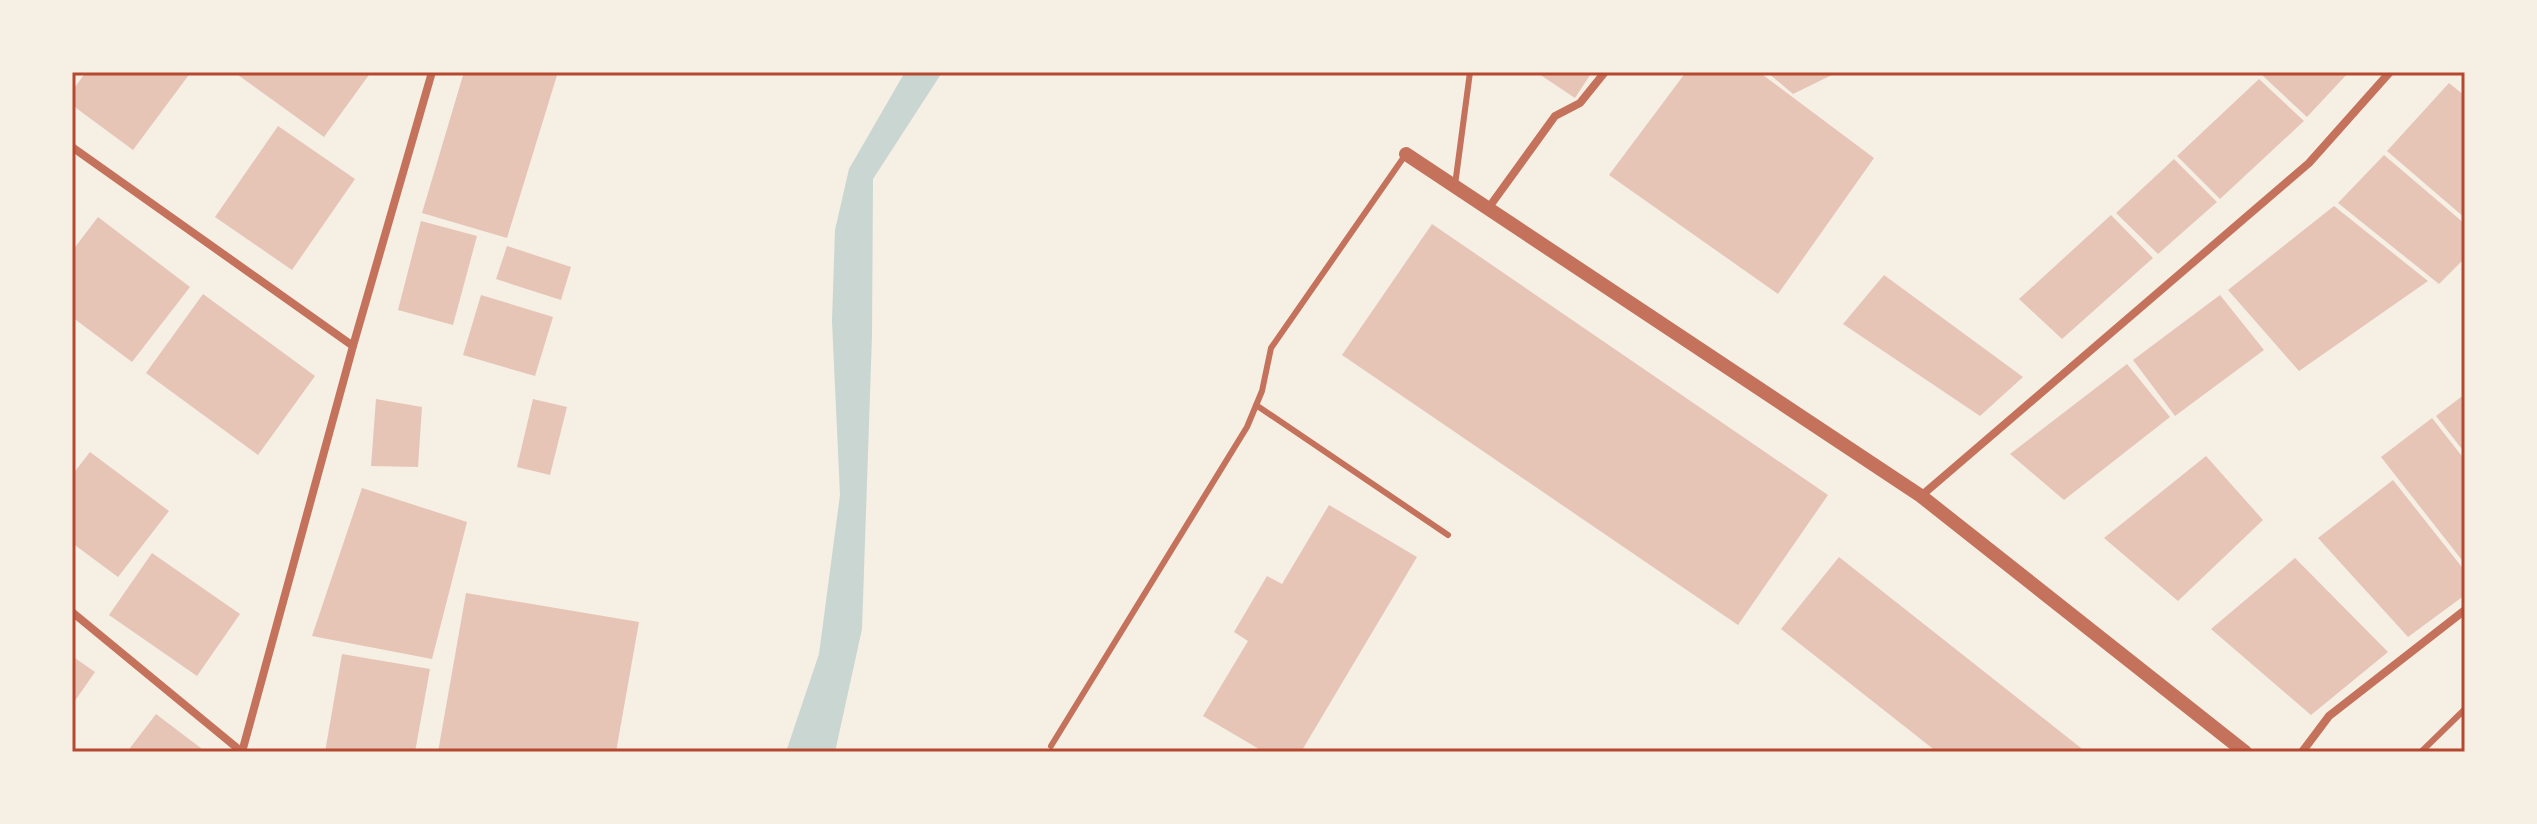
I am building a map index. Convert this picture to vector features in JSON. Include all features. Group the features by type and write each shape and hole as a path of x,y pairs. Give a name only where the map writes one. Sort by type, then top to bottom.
{"street":[{"path":"72,612 242,752 432,72"},
{"path":"1487,211 1555,116 1580,103 1605,72"},
{"path":"1921,496 2309,163 2390,72"},
{"path":"72,147 353,346"},
{"path":"1406,154 1487,211 1921,496 2245,752"},
{"path":"2302,752 2329,716 2465,610"}],"lane":[{"path":"1454,189 1470,72"},
{"path":"1051,746 1247,427 1262,391 1271,348 1406,154"},
{"path":"1256,405 1448,535"},
{"path":"2421,752 2465,709"}],"shaded area":[{"path":"905,72 941,74 873,179 872,335 862,629 835,752 786,752 819,654 840,495 832,321 835,230 849,169"}],"building":[{"path":"86,72 191,72 133,150 72,105 72,91"},
{"path":"234,72 371,72 324,137"},
{"path":"464,72 558,72 507,238 422,213"},
{"path":"1536,72 1592,72 1575,98"},
{"path":"1686,72 1759,72 1874,158 1778,294 1609,175"},
{"path":"1767,72 1838,72 1793,94"},
{"path":"2264,72 2349,72 2307,117 2262,75"},
{"path":"2259,79 2304,121 2220,199 2177,156"},
{"path":"2449,83 2465,96 2465,218 2387,151"},
{"path":"278,126 355,179 292,270 215,217"},
{"path":"2384,155 2465,224 2465,258 2439,284 2338,203"},
{"path":"2174,159 2217,202 2158,254 2116,213"},
{"path":"2334,206 2428,281 2299,371 2228,290"},
{"path":"2111,215 2153,258 2062,339 2019,299"},
{"path":"98,217 190,287 132,362 72,317 72,251"},
{"path":"421,221 477,236 453,325 398,310"},
{"path":"1432,224 1828,495 1738,625 1342,355"},
{"path":"507,246 571,267 561,300 496,279"},
{"path":"1884,275 2023,377 1980,416 1843,324"},
{"path":"203,294 315,376 258,455 146,373"},
{"path":"481,295 553,317 535,376 463,355"},
{"path":"2220,295 2264,350 2175,416 2133,360"},
{"path":"2127,364 2170,417 2064,500 2010,454"},
{"path":"2465,394 2465,453 2436,416"},
{"path":"376,399 422,407 418,467 371,466"},
{"path":"533,399 567,407 550,475 517,467"},
{"path":"2432,418 2465,460 2465,564 2381,457"},
{"path":"90,452 169,511 118,577 72,543 72,475"},
{"path":"2206,456 2263,520 2178,601 2104,538"},
{"path":"2393,480 2465,571 2465,595 2408,637 2318,538"},
{"path":"362,488 467,522 432,659 312,636"},
{"path":"1329,505 1417,557 1301,752 1264,752 1203,716 1248,641 1234,632 1267,576 1282,584"},
{"path":"152,553 240,614 197,676 109,615"},
{"path":"1839,557 2086,752 1937,752 1781,629"},
{"path":"2295,558 2388,652 2311,715 2211,629"},
{"path":"466,593 639,622 616,752 438,752"},
{"path":"342,654 430,669 415,752 325,752"},
{"path":"72,656 95,672 72,705"},
{"path":"156,714 206,752 127,752"}]}
